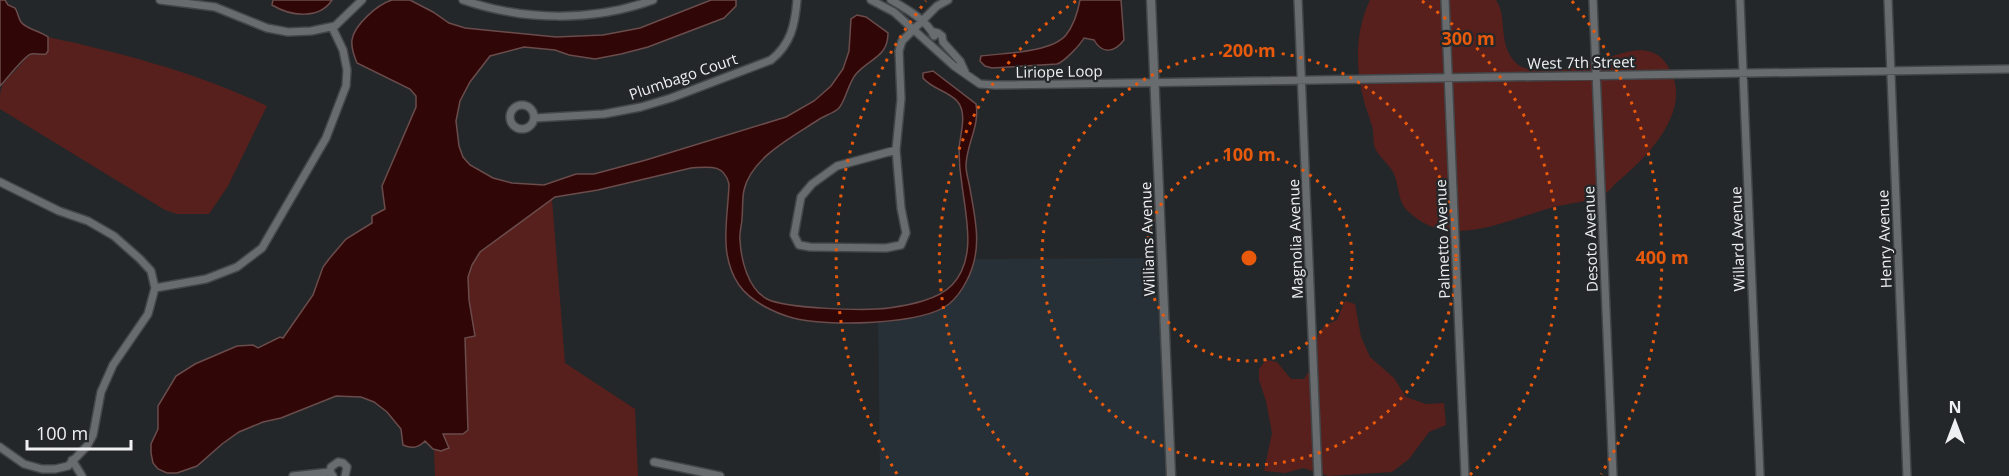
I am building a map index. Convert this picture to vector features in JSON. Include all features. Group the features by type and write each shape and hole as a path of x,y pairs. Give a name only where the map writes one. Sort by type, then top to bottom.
{"street":[{"path":"160,0 215,4 267,28 288,32 332,27 363,0"},
{"path":"463,0 488,8 541,17 589,14 653,0"},
{"name":"Plumbago Court","path":"535,118 604,114 641,106 671,98 771,60 780,52 792,33 797,0"},
{"name":"Liriope Loop","path":"872,0 894,12 944,57 980,84 995,86 1154,84"},
{"path":"891,0 921,21 951,50 967,75"},
{"path":"896,150 837,166 812,184 801,197 794,236 799,245 886,248 901,245 905,239 896,150 901,99 898,51 902,41 921,21 937,6 948,0"},
{"name":"Williams Avenue","path":"1151,0 1171,476"},
{"name":"Magnolia Avenue","path":"1298,0 1318,476"},
{"name":"Palmetto Avenue","path":"1445,0 1465,476"},
{"name":"Desoto Avenue","path":"1593,0 1613,476"},
{"name":"Willard Avenue","path":"1740,0 1760,476"},
{"name":"Henry Avenue","path":"1888,0 1907,476"},
{"path":"155,288 206,279 237,267 262,248 326,138 346,86 347,70 343,50 332,27"},
{"path":"944,57 951,50"},
{"name":"West 7th Street","path":"1154,84 2009,69"},
{"path":"0,182 59,211 88,220 114,236 151,271 155,288 148,314 112,365 101,392 93,435 87,446 68,466 42,469 24,464 0,447"},
{"path":"72,460 82,476"},
{"path":"292,476 332,474 333,464 340,462 347,467 345,476"},
{"path":"654,462 720,476"}],"shaded area":[{"path":"0,0 5,0 8,5 15,8 23,24 48,37 48,51 46,54 28,55 0,86"},
{"path":"273,0 332,0 320,11 295,14 272,5"},
{"path":"392,0 410,0 449,23 465,28 556,37 603,35 640,28 711,0 736,0 736,6 724,18 648,47 621,54 595,59 569,55 555,50 524,47 490,56 470,82 460,101 456,121 459,146 463,157 470,165 493,178 512,183 544,185 576,174 594,174 646,160 786,117 814,101 831,86 843,69 849,51 851,19 857,15 866,17 888,33 882,52 856,74 838,109 774,149 755,168 748,179 743,193 740,237 742,256 750,281 760,294 777,302 846,309 889,308 923,301 952,285 960,275 965,263 968,237 959,158 963,118 957,101 923,78 923,73 933,71 976,104 975,128 968,151 966,172 977,236 975,259 966,282 949,304 936,311 918,316 897,320 850,323 827,323 793,318 757,302 744,291 732,273 726,249 729,184 727,177 719,169 691,168 598,190 555,197 480,252 472,265 468,277 475,336 465,338 468,430 463,434 443,434 449,448 441,451 433,449 425,441 415,447 403,445 401,429 387,412 374,402 361,397 336,396 239,432 197,466 177,473 167,473 158,469 153,463 151,444 158,429 158,406 176,376 195,364 237,346 253,345 258,348 280,337 283,338 313,295 323,267 329,259 346,239 372,223 372,216 385,209 382,186 416,107 416,96 410,89 357,63 352,43 354,34 362,22 374,10"},
{"path":"1080,0 1121,0 1124,40 1120,44 1112,49 1104,50 1094,40 1084,38 1072,53 1057,64 992,68 980,61 981,56 1038,49 1059,41 1071,27"},
{"path":"1370,0 1496,0 1502,15 1504,39 1510,56 1516,63 1530,70 1570,69 1634,51 1655,54 1664,61 1672,74 1676,90 1675,105 1670,120 1651,149 1604,194 1486,227 1451,231 1435,228 1419,220 1405,208 1394,174 1374,145 1373,128 1361,88 1358,63 1361,24"},
{"path":"48,37 159,65 241,94 267,106 228,186 209,214 177,214 165,210 0,109 1,91 4,84 29,56 48,51"},
{"path":"552,199 565,363 635,409 638,476 435,476 434,450 441,451 443,434 468,430 465,337 475,336 468,293 468,277 472,265 480,252"},
{"path":"1158,258 1167,476 880,476 878,322 897,321 967,281 975,259"},
{"path":"1345,301 1355,304 1361,337 1370,357 1394,378 1406,397 1426,404 1444,403 1446,425 1429,432 1409,459 1392,472 1328,476 1303,468 1285,473 1264,471 1272,433 1259,380 1259,369 1266,360 1277,362 1291,379 1304,379 1311,368 1318,335 1324,326 1337,320"}]}
